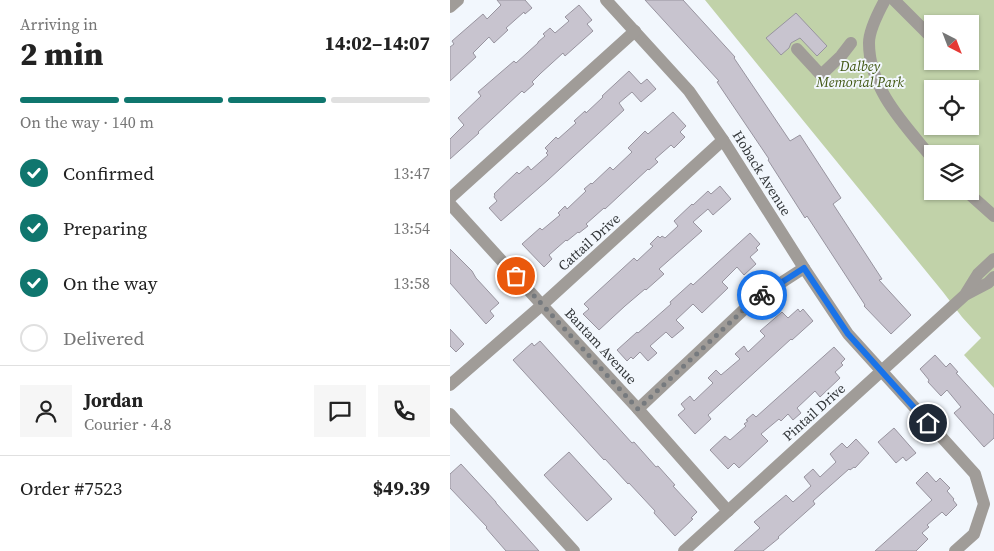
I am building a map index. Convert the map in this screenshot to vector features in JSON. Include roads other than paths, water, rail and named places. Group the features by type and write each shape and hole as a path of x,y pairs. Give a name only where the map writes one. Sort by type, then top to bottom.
{"street":[{"path":"450,7 458,0"},
{"name":"Hoback Avenue","path":"606,0 689,91 723,140 848,334 975,474 984,504 974,534 955,551"},
{"path":"885,0 877,16 869,41 872,66 885,97 924,148"},
{"path":"894,0 924,30"},
{"path":"450,198 635,31"},
{"path":"797,49 821,75 841,56 851,43"},
{"name":"Cattail Drive","path":"450,385 542,305 723,140"},
{"path":"976,200 994,216"},
{"name":"Bantam Avenue","path":"450,204 638,409 728,511"},
{"name":"Pintail Drive","path":"965,295 978,274 994,259"},
{"path":"638,409 753,301 804,268"},
{"name":"Pintail Drive","path":"684,551 965,295 988,283 994,277"},
{"path":"450,414 574,551"}],"park label":[{"name":"Dalbey Memorial Park","path":"860,74"}]}
